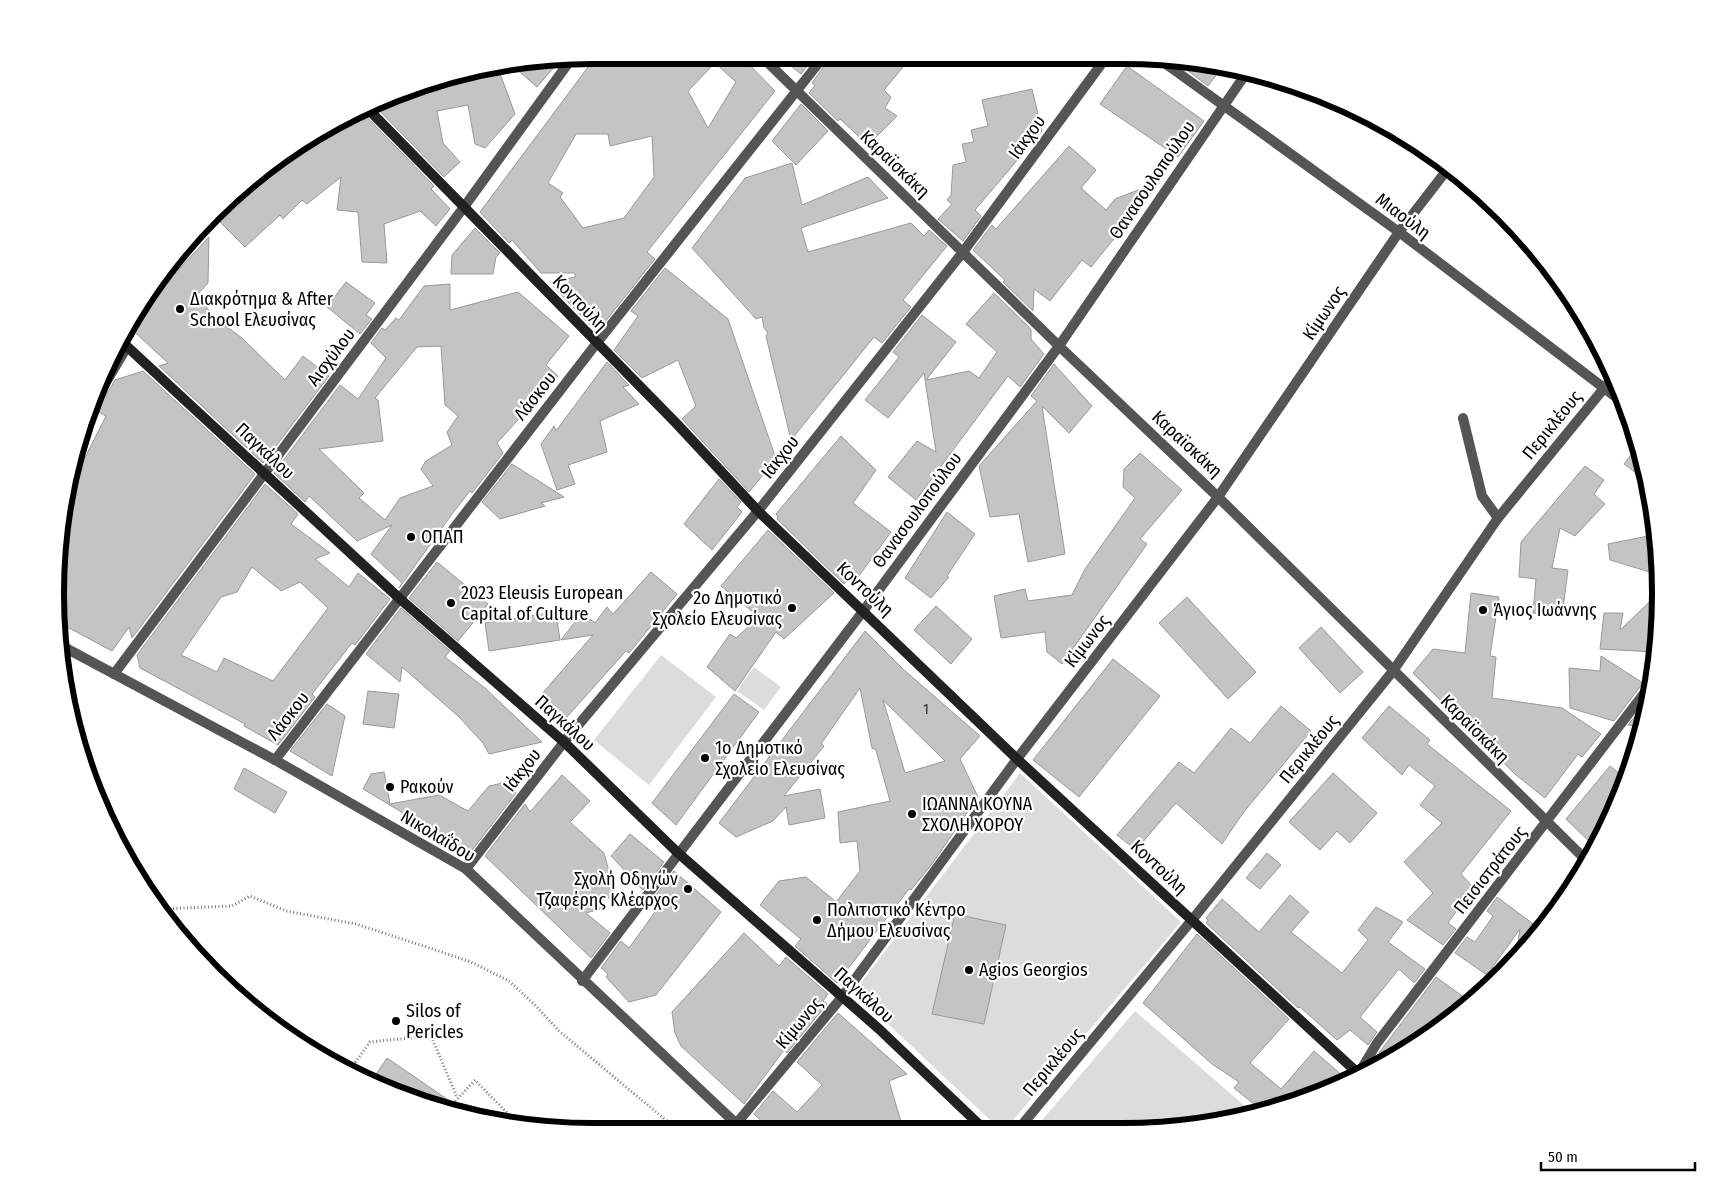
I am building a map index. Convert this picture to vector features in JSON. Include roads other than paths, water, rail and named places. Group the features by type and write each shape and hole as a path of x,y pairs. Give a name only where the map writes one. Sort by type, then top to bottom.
{"main road":[{"name":"Κοντούλη","path":"371,113 596,344 676,423 758,512 864,610 1017,758 1353,1071"},
{"name":"Παγκάλου","path":"126,345 400,598 564,742 678,852 842,997 977,1123"}],"street":[{"name":"Καραϊσκάκη","path":"769,64 1059,346 1218,497 1582,856"},
{"name":"Λάσκου","path":"274,760 596,344 818,64"},
{"name":"Ιάκχου","path":"466,869 564,742 758,512 963,252 1101,64"},
{"name":"Αισχύλου","path":"114,674 464,207 567,65"},
{"name":"Μιαούλη","path":"1169,66 1399,232 1614,396"},
{"name":"Θανασουλοπούλου","path":"582,981 678,852 864,610 1059,346 1243,78"},
{"name":"Κίμωνος","path":"737,1123 842,997 1017,758 1218,497 1399,232 1445,173"},
{"name":"Περικλέους","path":"1023,1123 1192,920 1393,671 1498,518 1608,382"},
{"path":"1463,418 1482,496 1498,518"},
{"name":"Νικολαΐδου","path":"67,648 274,760 466,869 582,981 735,1123"},
{"name":"Πεισιστράτους","path":"1364,1065 1377,1043 1642,696"}],"place":[{"name":"Διακρότημα & After School Ελευσίνας","path":"180,309"},
{"name":"ΟΠΑΠ","path":"411,537"},
{"name":"2023 Eleusis European Capital of Culture","path":"451,603"},
{"name":"2ο Δημοτικό Σχολείο Ελευσίνας","path":"792,608"},
{"name":"Άγιος Ιωάννης","path":"1483,610"},
{"name":"1ο Δημοτικό Σχολείο Ελευσίνας","path":"705,758"},
{"name":"Ρακούν","path":"390,787"},
{"name":"ΙΩΑΝΝΑ ΚΟΥΝΑ ΣΧΟΛΗ ΧΟΡΟΥ","path":"912,814"},
{"name":"Σχολή Οδηγών Τζαφέρης Κλέαρχος","path":"688,889"},
{"name":"Πολιτιστικό Κέντρο Δήμου Ελευσίνας","path":"817,920"},
{"name":"Agios Georgios","path":"969,970"},
{"name":"Silos of Pericles","path":"396,1021"}]}
